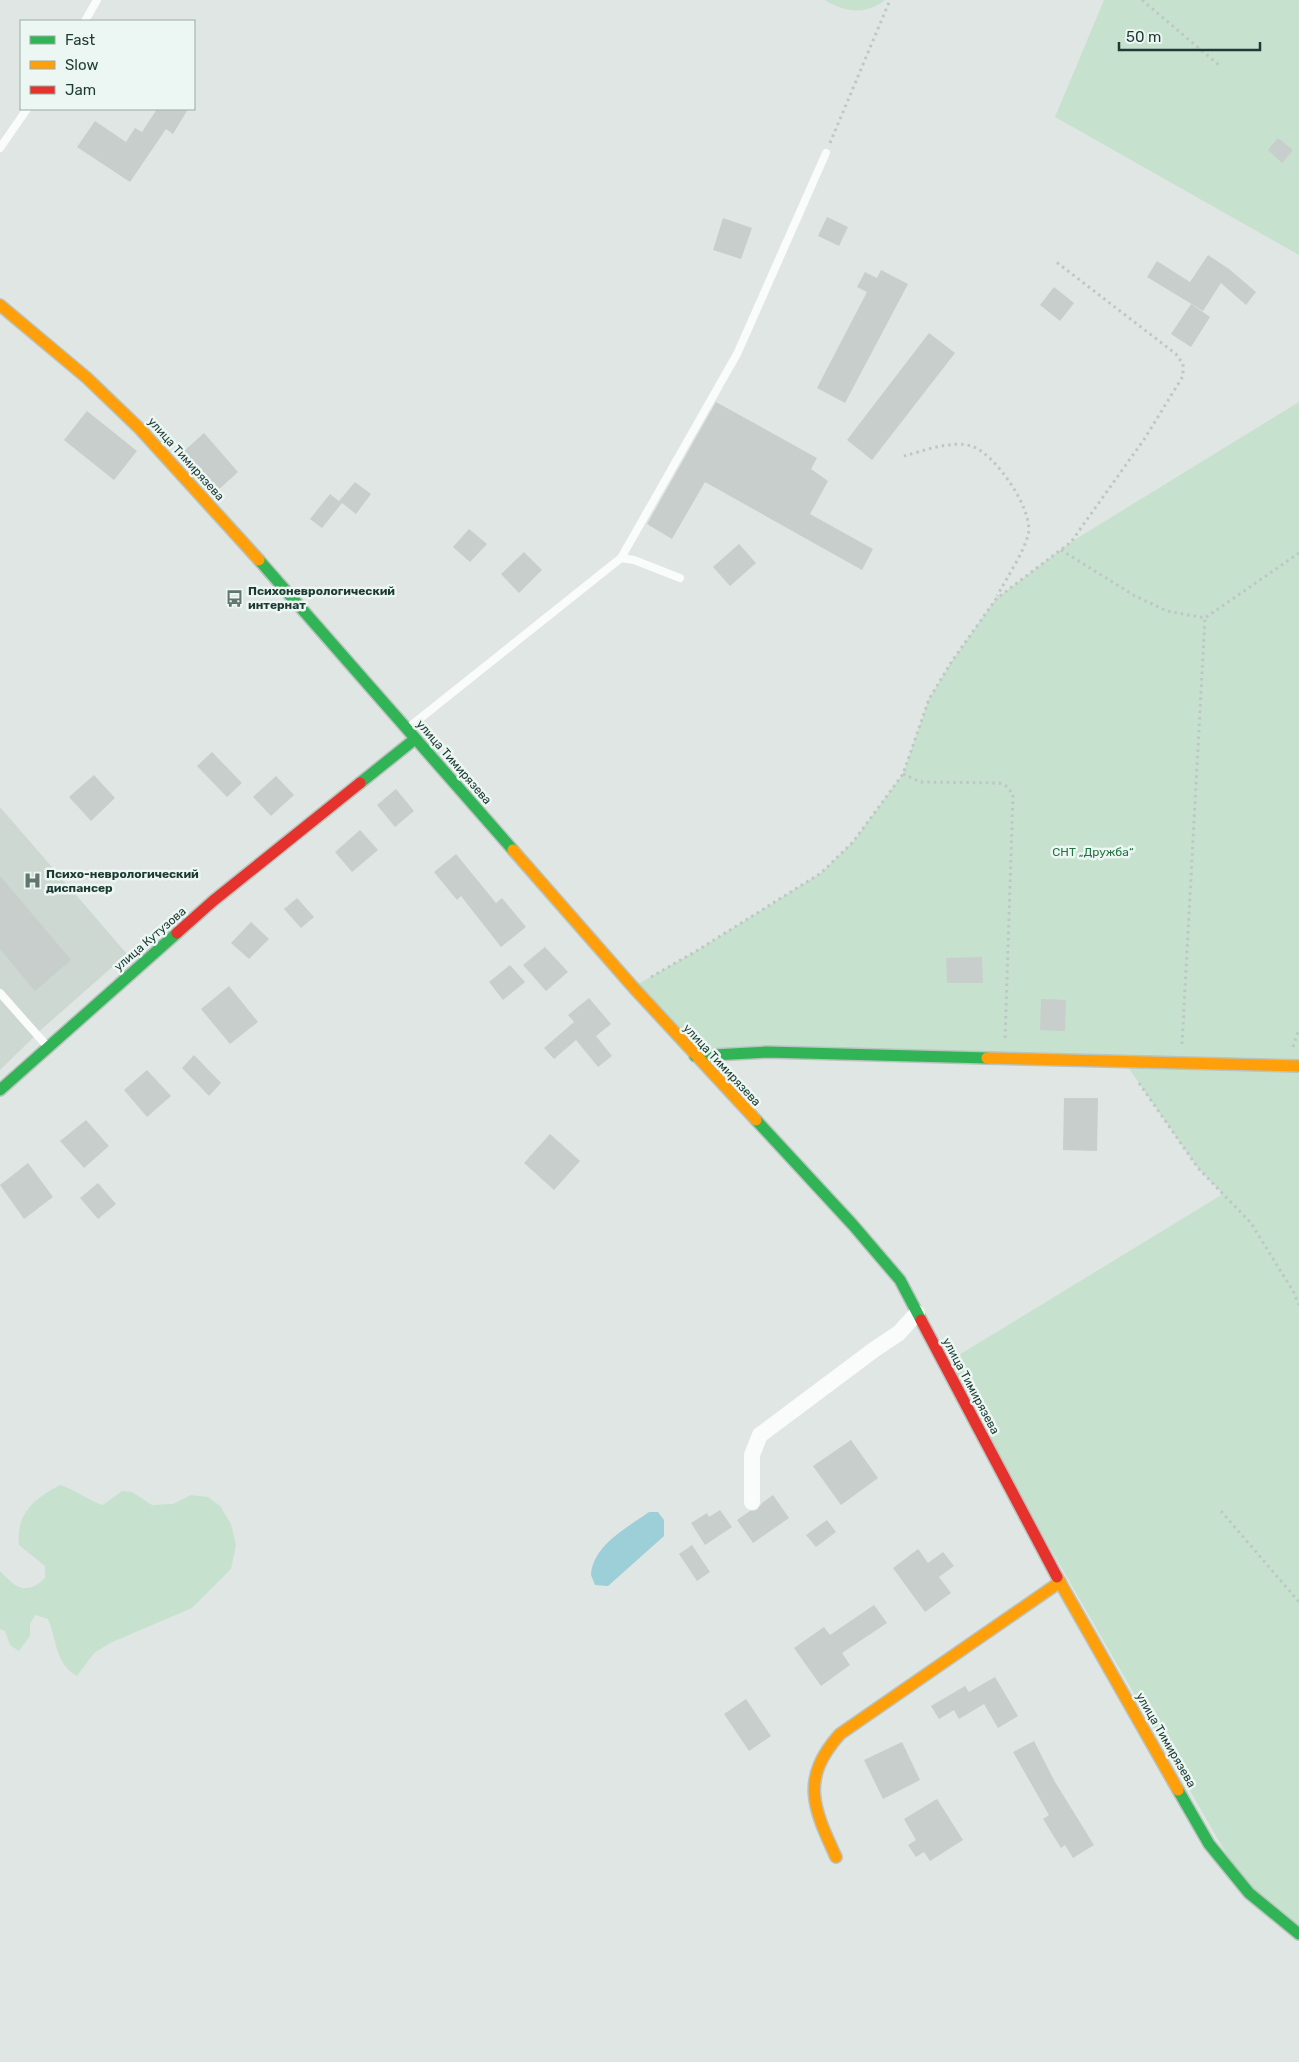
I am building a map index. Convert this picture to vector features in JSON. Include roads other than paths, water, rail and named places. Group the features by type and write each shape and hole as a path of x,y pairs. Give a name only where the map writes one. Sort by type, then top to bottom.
{"main road":[{"name":"улица Тимирязева","path":"0,305 87,378 140,428 633,987 853,1225 900,1280 1060,1582 1209,1844 1249,1893 1299,1934"},
{"name":"улица Кутузова","path":"0,1090 213,901 415,739"},
{"path":"695,1056 768,1052 1004,1059 1181,1061 1299,1066"},
{"path":"836,1857 816,1813 812,1784 822,1755 840,1734 1060,1582"}],"street":[{"path":"752,1502 752,1455 760,1434 898,1333 917,1313"}],"lane":[{"path":"86,20 97,0"},
{"path":"0,148 25,110"},
{"path":"407,729 621,558 737,354 826,153"},
{"path":"621,558 634,560 680,578"},
{"path":"0,993 48,1048"}],"water":[{"path":"649,1512 658,1512 664,1520 664,1536 608,1586 595,1585 591,1575 593,1564 604,1546 612,1538"}],"place":[{"name":"Психоневрологический интернат","path":"234,598"},
{"name":"Психо-неврологический диспансер","path":"32,881"}],"park label":[{"name":"СНТ „Дружба“","path":"1093,852"}]}
